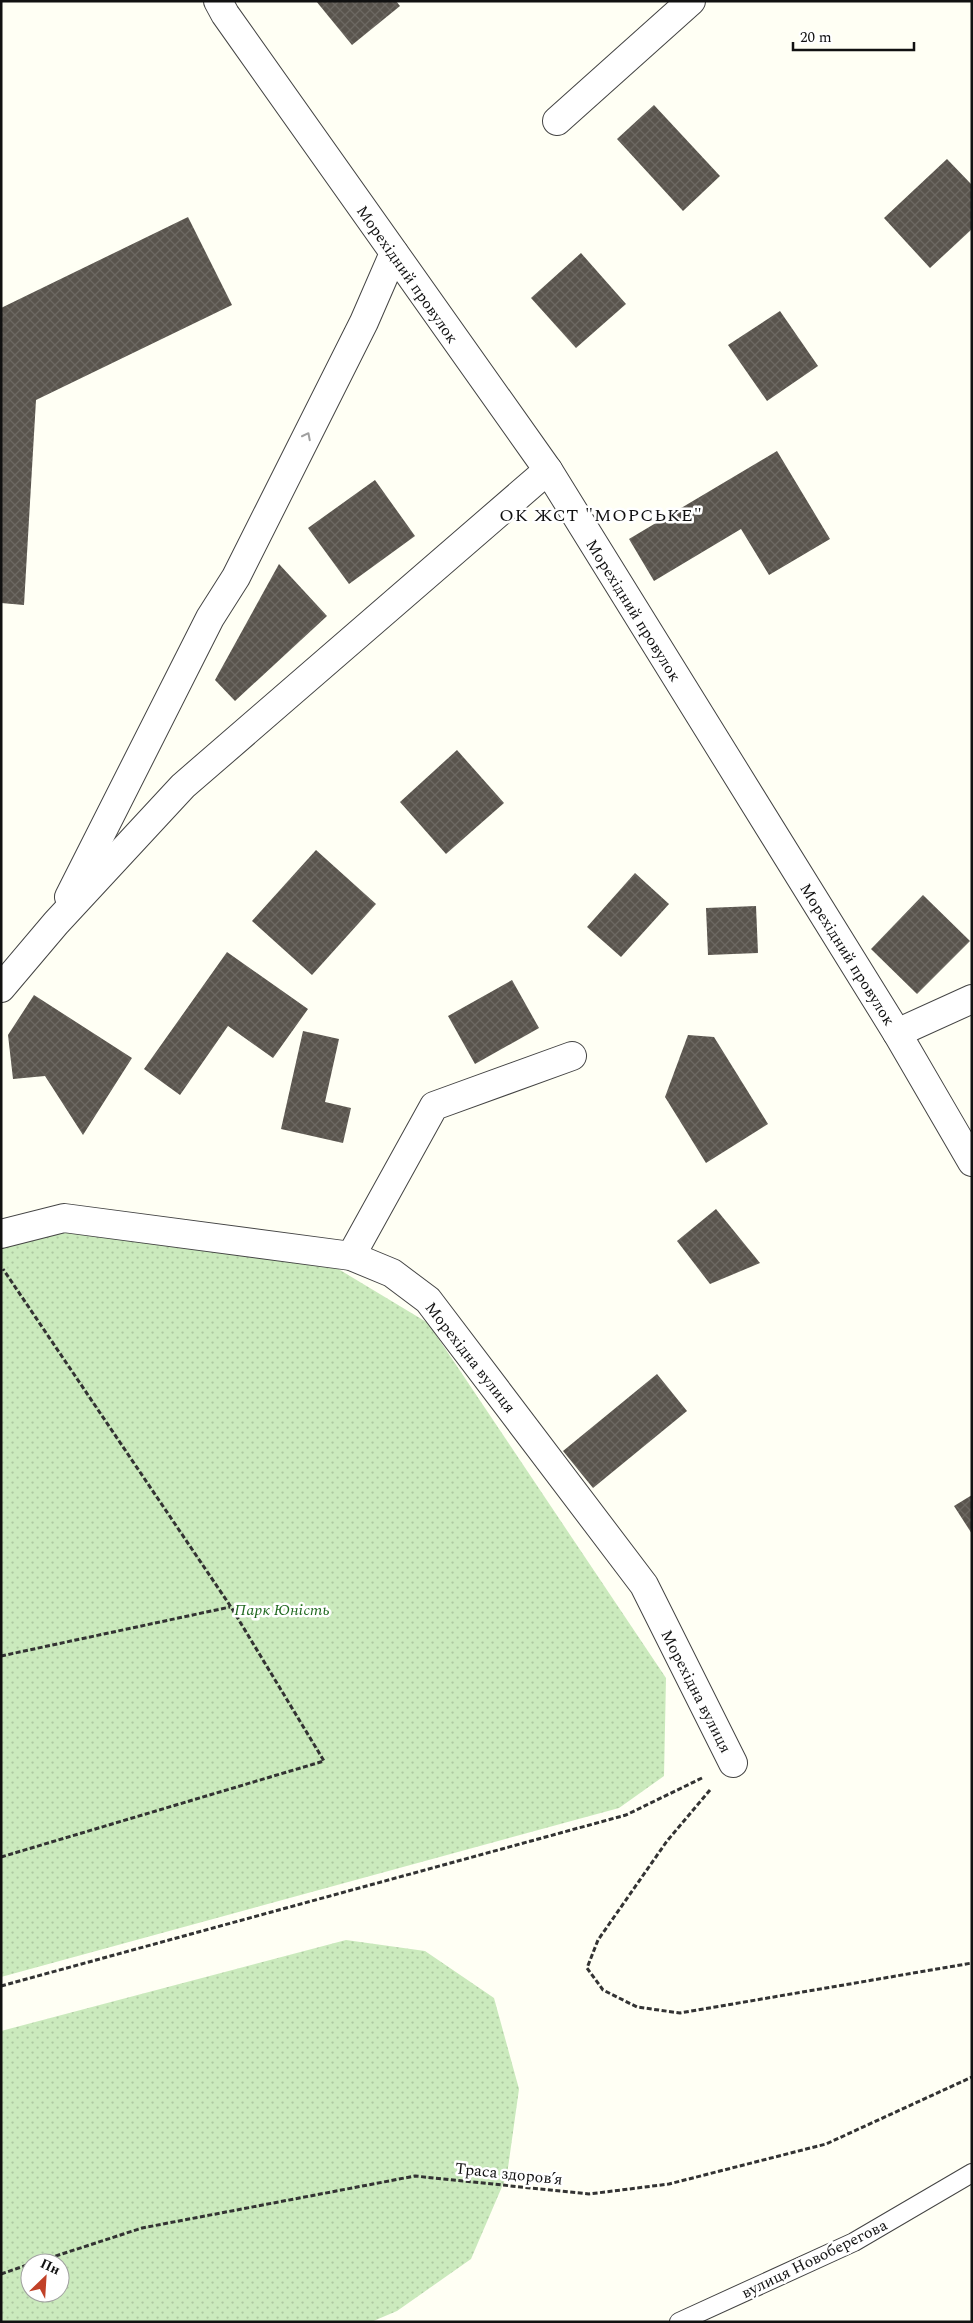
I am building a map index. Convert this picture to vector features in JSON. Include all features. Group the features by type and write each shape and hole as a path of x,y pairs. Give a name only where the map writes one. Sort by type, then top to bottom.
{"street":[{"path":"557,121 691,1"},
{"name":"Морехідний провулок","path":"228,5 394,254 548,470 897,1033 972,1162"},
{"path":"56,923 210,618 224,565 350,308 394,254"},
{"path":"1,988 56,923 183,786 548,470"},
{"path":"897,1033 972,999"},
{"path":"351,1256 434,1106 572,1056"},
{"name":"Морехідна вулиця","path":"1,1234 64,1218 351,1256 392,1273 428,1300 644,1585 733,1763"}],"lane":[{"name":"вулиця Новоберегова","path":"679,2322 854,2242 972,2173"}],"path":[{"path":"1,1266 230,1607 324,1761 1,1857"},
{"path":"1,1656 230,1607"},
{"path":"733,1763 667,1841 598,1940 587,1968 603,1990 637,2007 680,2013 972,1963"},
{"path":"1,1986 626,1815 733,1763"},
{"name":"Траса здоров’я","path":"65,2253 142,2228 415,2176 589,2194 669,2184 826,2144 972,2077"},
{"path":"1,2274 20,2267"}],"green space":[{"name":"Парк Юність","path":"65,1230 330,1264 428,1323 666,1678 664,1776 619,1808 1,1977 1,1248"},
{"path":"346,1940 425,1951 494,1998 519,2089 507,2175 471,2259 397,2311 371,2322 1,2322 1,2031"}],"building":[{"path":"316,1 396,1 400,6 352,45"},
{"path":"654,105 720,176 683,211 617,139"},
{"path":"947,159 972,185 972,229 930,268 884,218"},
{"path":"188,217 232,305 36,400 24,605 1,603 1,308"},
{"path":"581,253 626,304 576,348 531,298"},
{"path":"780,311 818,366 767,401 728,345"},
{"path":"777,451 830,539 769,575 741,529 654,581 629,539"},
{"path":"375,480 415,536 349,584 308,528"},
{"path":"279,564 327,616 235,701 215,680"},
{"path":"457,750 504,803 446,854 400,802"},
{"path":"316,850 376,904 312,975 252,921"},
{"path":"635,873 669,904 621,957 587,927"},
{"path":"923,895 970,941 917,994 871,949"},
{"path":"756,906 758,953 708,955 706,908"},
{"path":"227,952 308,1009 273,1058 228,1026 180,1095 144,1069"},
{"path":"512,980 539,1028 475,1064 448,1016"},
{"path":"34,995 132,1058 83,1135 45,1076 13,1079 8,1035"},
{"path":"303,1031 339,1039 325,1102 351,1108 343,1143 281,1129"},
{"path":"688,1035 714,1037 768,1124 706,1163 665,1097"},
{"path":"716,1209 760,1263 710,1284 677,1241"},
{"path":"657,1374 687,1411 593,1488 563,1451"},
{"path":"972,1495 972,1534 954,1506"}],"district":[{"name":"ОК ЖСТ \"МОРСЬКЕ\"","path":"601,515"}]}
